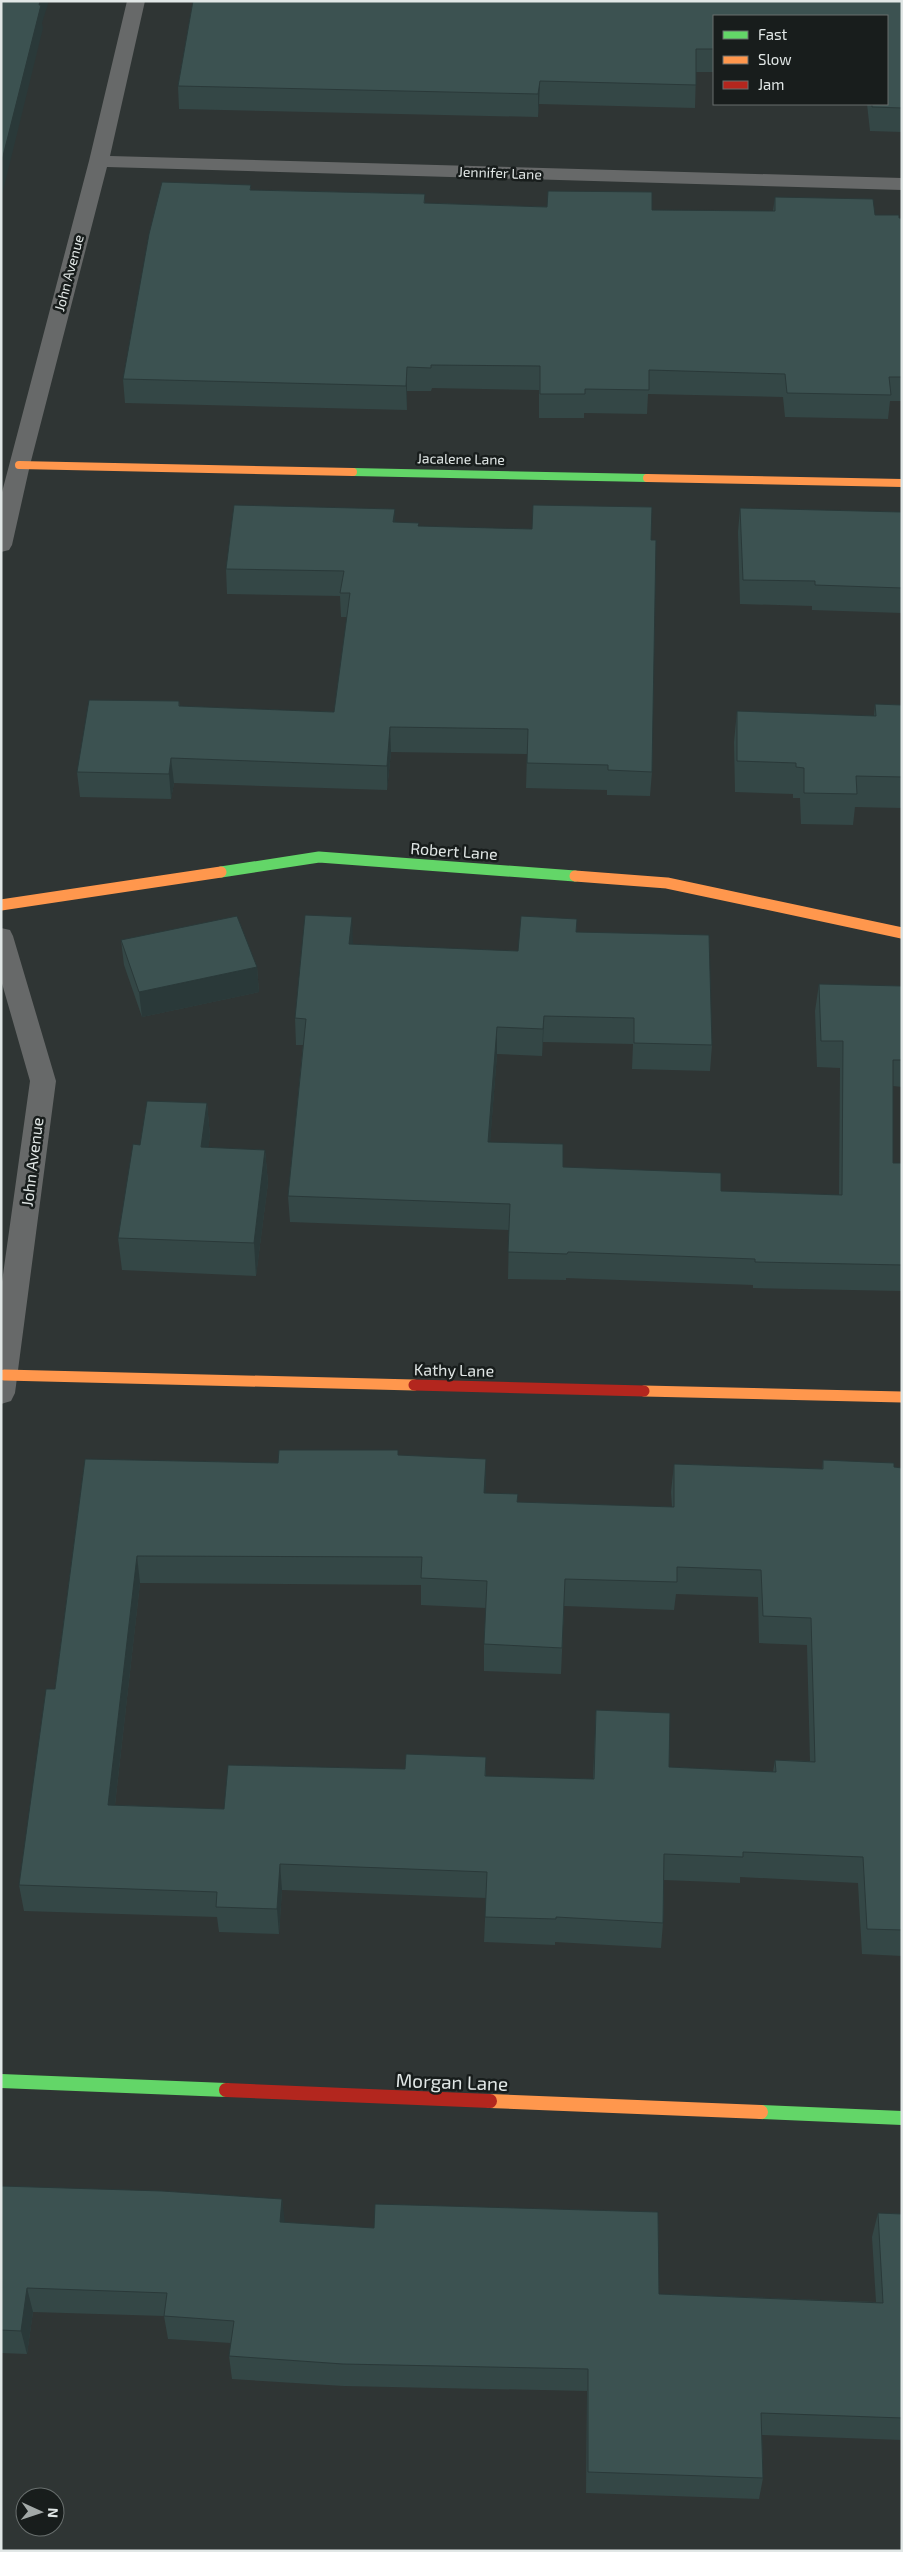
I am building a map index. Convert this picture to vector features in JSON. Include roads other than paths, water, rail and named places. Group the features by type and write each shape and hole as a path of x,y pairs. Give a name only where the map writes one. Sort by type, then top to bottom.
{"street":[{"name":"John Avenue","path":"1,545 19,465 99,161 136,1"},
{"name":"Jennifer Lane","path":"99,161 902,184"},
{"name":"Jacalene Lane","path":"19,465 902,483"},
{"name":"Robert Lane","path":"1,905 318,857 667,883 902,933"},
{"name":"John Avenue","path":"1,936 42,1081 3,1384"},
{"name":"Kathy Lane","path":"3,1384 902,1398"},
{"name":"Morgan Lane","path":"1,2080 902,2118"}]}
